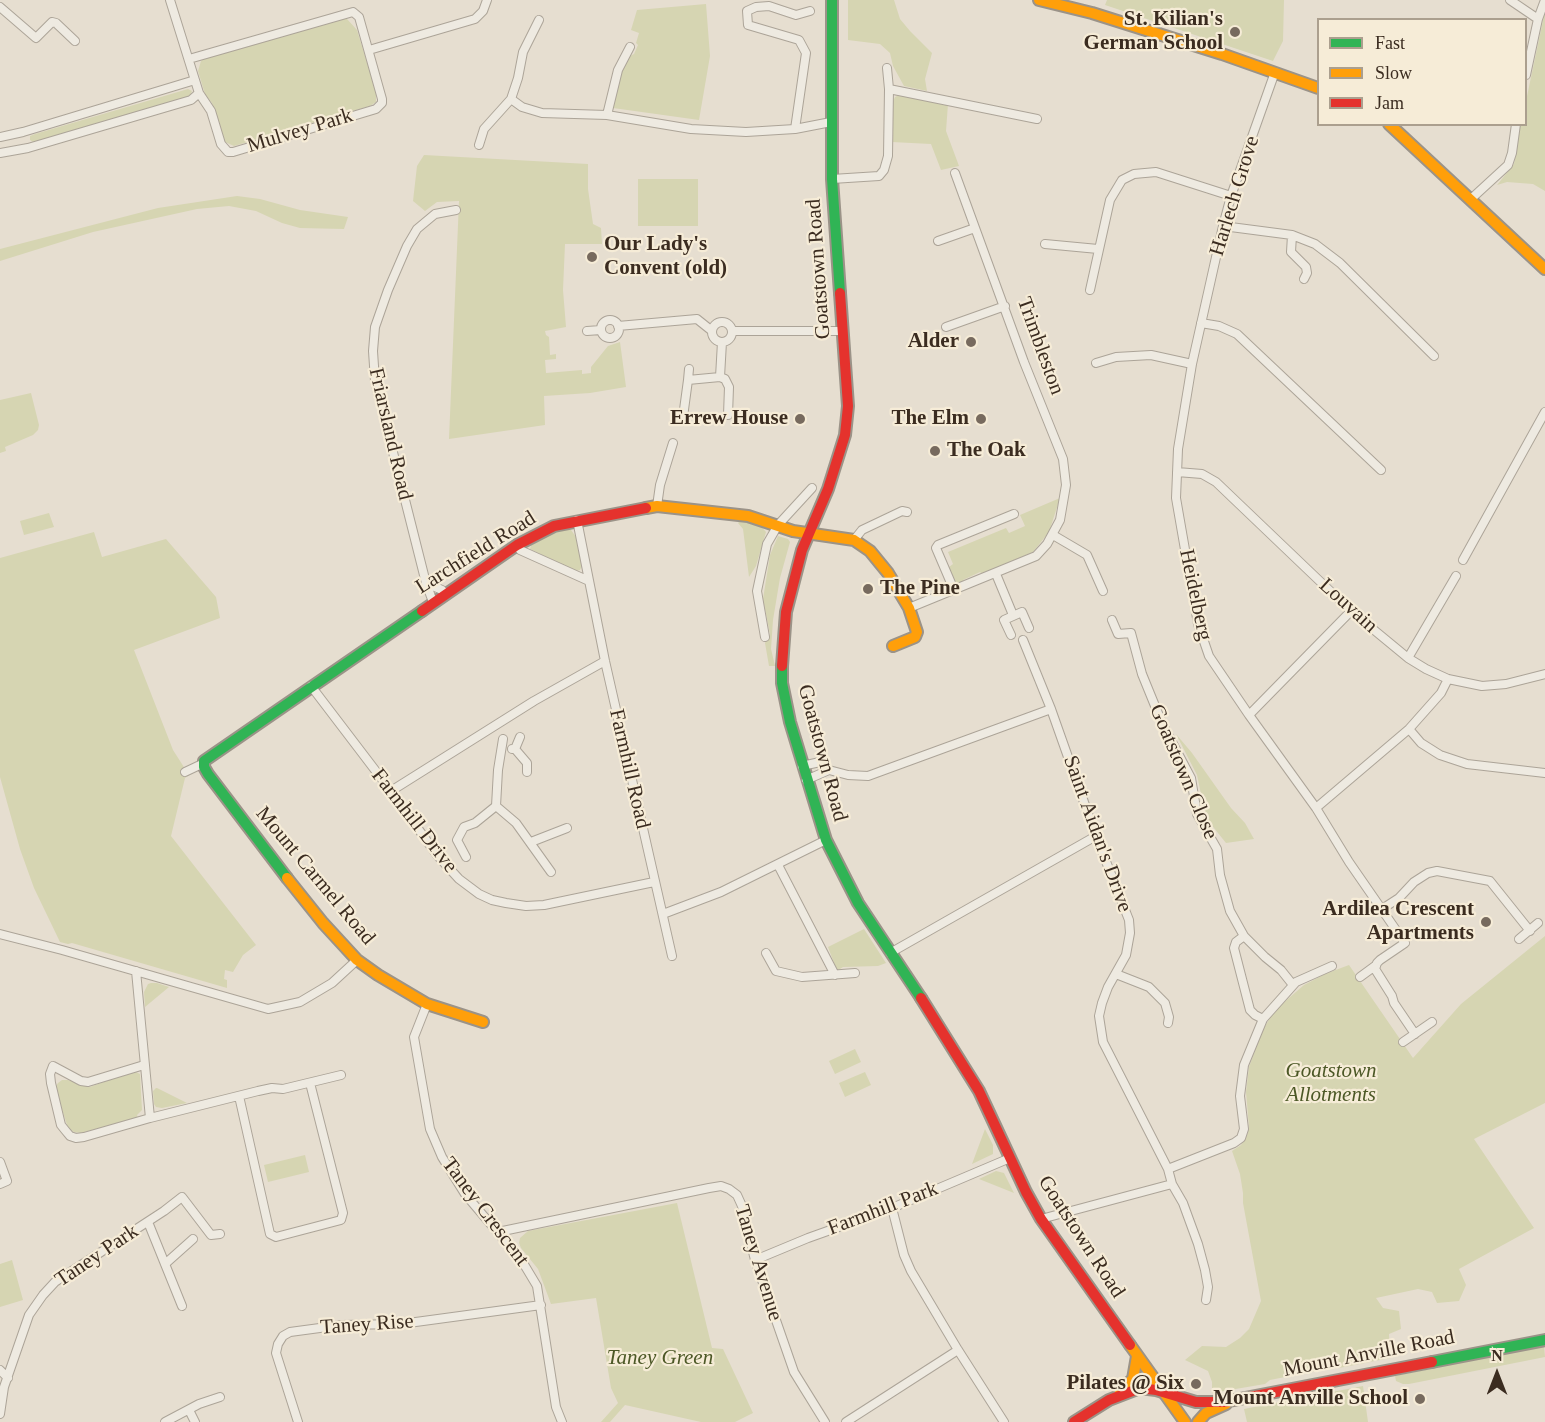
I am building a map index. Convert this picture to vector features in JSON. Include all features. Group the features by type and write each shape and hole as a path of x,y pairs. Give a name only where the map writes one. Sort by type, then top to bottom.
{"main road":[{"name":"Goatstown Road","path":"832,0 832,179 848,406 845,435 828,489 802,550 790,592 783,634 784,693 802,766 826,840 858,903 947,1037 979,1091 1041,1219 1185,1422"},
{"path":"1039,0 1088,12 1317,88"},
{"path":"1391,126 1545,269"},
{"name":"Larchfield Road","path":"204,762 517,544 555,526 622,510 657,507 748,516 793,531 809,532"},
{"path":"809,532 854,540 870,551 888,573 909,608 917,632 915,637 893,646"},
{"name":"Mount Carmel Road","path":"204,762 208,774 290,882 322,923 357,960 427,1004 483,1022"},
{"name":"Mount Anville Road","path":"1109,1400 1140,1388 1196,1402 1235,1401 1545,1340"},
{"path":"1074,1422 1109,1400 1133,1378 1137,1356"},
{"path":"1198,1422 1206,1413 1235,1401"}],"street":[{"path":"170,0 189,58"},
{"path":"369,50 475,19 483,11 488,0"},
{"path":"1510,0 1538,19"},
{"path":"1527,70 1538,19 1545,0"},
{"path":"795,129 806,53 799,40 748,25 747,11 756,7 769,6 796,15 810,11"},
{"path":"0,8 36,38 52,22 75,41"},
{"name":"Mulvey Park","path":"353,12 359,17 382,103 376,109 228,152 223,147 212,111 199,93 189,58 353,12"},
{"path":"478,145 484,129 494,115 511,99 523,52 539,20"},
{"path":"607,115 618,70 630,47"},
{"path":"832,179 879,176 884,170 888,156 887,68"},
{"name":"Harlech Grove","path":"1201,322 1231,196 1275,72"},
{"path":"0,137 195,80"},
{"path":"889,89 1037,118"},
{"path":"0,153 28,148 191,100 199,93"},
{"path":"511,99 522,108 542,113 607,115 691,129 746,132 795,129 831,122"},
{"path":"1471,199 1508,165 1516,126"},
{"path":"23,132 28,148"},
{"path":"1090,290 1110,200 1122,180 1134,174 1155,172 1231,196"},
{"name":"Trimbleston","path":"909,608 1036,556 1053,535 1060,520 1066,485 1062,459 955,173"},
{"name":"Friarsland Road","path":"433,602 426,583 375,381 373,351 375,327 388,290 417,229 435,214 456,210"},
{"path":"1223,226 1292,235 1315,244 1340,263 1434,356"},
{"path":"938,241 975,228"},
{"path":"1292,235 1292,252 1306,267 1305,279"},
{"path":"1045,244 1098,249"},
{"path":"946,327 1005,306"},
{"path":"618,326 698,319 712,331 716,340 722,342 729,339 732,331 729,325 723,323 715,326 712,331"},
{"path":"610,320 618,326 618,332 612,337 604,335 601,330 604,322 610,320"},
{"path":"1201,322 1219,326 1237,334 1381,471"},
{"name":"Heidelberg","path":"1201,322 1178,449 1176,498 1198,624 1209,656 1316,808 1349,862 1405,943 1375,966"},
{"path":"587,331 601,330"},
{"path":"732,331 843,331"},
{"path":"720,376 722,342"},
{"path":"1096,363 1116,357 1151,355 1192,364"},
{"path":"683,417 689,369"},
{"path":"688,380 720,376 725,379 729,387 728,415"},
{"path":"1463,560 1545,412"},
{"path":"657,507 660,485 673,443"},
{"name":"Louvain","path":"1177,472 1202,474 1216,482 1351,611 1408,658 1426,669 1448,679 1482,686 1506,684 1545,674"},
{"path":"765,637 759,607 758,578 767,544 778,525 812,488"},
{"path":"854,540 862,530 902,511 907,512"},
{"path":"954,590 936,548 938,545 1014,513"},
{"name":"Farmhill Road","path":"577,520 605,661 672,956"},
{"path":"1053,535 1087,555 1103,591"},
{"path":"517,544 520,550 589,581"},
{"path":"996,574 1013,615"},
{"path":"1408,658 1456,576"},
{"path":"426,583 442,590 445,594"},
{"path":"1249,715 1351,611"},
{"path":"1011,635 1004,620 1013,615 1022,612 1029,628"},
{"name":"Goatstown Close","path":"1112,620 1118,634 1131,633 1150,694 1162,723 1191,778 1197,814 1217,849 1230,911 1244,936 1281,970 1293,986"},
{"name":"Saint Aidan's Drive","path":"1023,640 1130,920 1126,955 1108,987 1099,1016 1103,1042 1183,1203 1198,1244 1208,1287 1206,1299"},
{"path":"391,791 534,701 605,661"},
{"path":"1316,808 1409,729 1441,693 1448,679"},
{"name":"Farmhill Drive","path":"311,686 437,855 459,879 492,900 526,906 544,905 654,882"},
{"path":"802,766 820,762 829,771 868,776 1051,709"},
{"path":"1409,729 1421,743 1440,755 1467,764 1545,773"},
{"path":"515,749 520,737"},
{"path":"466,857 457,840 464,827 475,823 496,806 503,739"},
{"path":"502,748 515,749 526,763 528,772"},
{"name":"Larchfield Road","path":"185,772 204,762"},
{"path":"806,780 829,771"},
{"path":"496,806 516,823 551,872"},
{"path":"531,842 567,828"},
{"path":"890,952 1096,836"},
{"path":"663,914 721,892 826,840"},
{"path":"778,865 835,975"},
{"path":"1382,909 1399,898 1428,873 1437,871 1490,881 1530,931"},
{"path":"1519,939 1538,923"},
{"path":"0,934 268,1009 300,1002 332,983 357,960"},
{"path":"1244,936 1236,942 1234,948 1250,1010 1263,1019"},
{"path":"766,953 776,970 802,977 855,973"},
{"path":"1168,1169 1234,1143 1241,1137 1244,1130 1240,1096 1244,1065 1263,1019 1304,977 1332,966"},
{"path":"1360,976 1375,966 1394,1003 1415,1034"},
{"path":"136,971 150,1118"},
{"path":"1116,974 1149,987 1165,1003 1169,1017 1168,1023"},
{"name":"Taney Crescent","path":"427,1004 414,1037 430,1129 442,1157 465,1194 531,1274 537,1286 556,1407 562,1422"},
{"path":"1403,1042 1432,1022"},
{"path":"144,1065 88,1082 81,1081 53,1066 50,1074 51,1083 61,1125 69,1136 84,1137 272,1088 283,1089 342,1075"},
{"path":"239,1096 270,1234 276,1237 341,1220 343,1213 310,1083"},
{"name":"Farmhill Park","path":"755,1260 892,1208 1010,1158"},
{"path":"0,1162 7,1181 0,1184"},
{"path":"1041,1219 1172,1184"},
{"name":"Taney Avenue","path":"498,1232 721,1186 729,1189 737,1195 742,1206 755,1260 794,1372 825,1422"},
{"name":"Taney Park","path":"0,1414 4,1388 29,1315 55,1282 148,1222 182,1197 211,1234 220,1234"},
{"path":"892,1208 910,1271 1004,1422"},
{"path":"148,1222 182,1306"},
{"path":"165,1264 194,1239"},
{"name":"Taney Rise","path":"298,1422 276,1353 283,1336 290,1332 342,1325 401,1324 541,1305"},
{"path":"846,1422 958,1350"},
{"path":"0,1370 8,1378"},
{"path":"165,1422 199,1404 220,1397"},
{"path":"189,1410 195,1422"}],"green space":[{"path":"848,0 894,0 900,19 932,53 925,79 927,91 904,86 893,66 890,53 880,44 848,40"},
{"name":"St. Kilian's German School","path":"1107,0 1284,0 1283,41 1273,61 1105,5"},
{"path":"706,4 710,56 699,120 613,108 614,92 623,69 628,57 634,54 638,45 636,43 639,33 631,30 637,10"},
{"path":"1545,11 1545,191 1533,184 1507,182 1497,185 1514,164 1520,126 1527,126 1527,96"},
{"path":"340,18 347,19 357,30 376,92 376,102 370,106 234,146 225,142 198,71 201,61"},
{"path":"188,89 192,91 190,96 33,142 30,140 30,136 35,134"},
{"path":"901,94 948,104 946,131 959,166 941,170 931,144 892,142 892,104 895,97"},
{"path":"424,155 588,164 588,189 593,224 601,228 602,244 565,244 563,290 566,327 545,331 549,337 550,355 556,354 556,359 545,360 546,373 582,370 582,374 591,373 591,367 608,346 620,342 626,387 590,393 544,396 545,425 449,439 459,201 437,202 425,211 413,201 417,166"},
{"path":"638,179 698,179 698,226 638,226"},
{"path":"237,196 260,199 300,210 348,217 344,229 300,228 282,223 256,211 229,206 197,209 93,232 0,261 0,249 158,208"},
{"path":"31,393 39,425 38,430 33,435 5,447 6,451 0,453 0,400"},
{"path":"1060,498 1049,532 1033,552 982,574 980,572 963,580 963,583 956,583 949,567 953,564 948,552 1006,528 1009,533 1025,526 1020,515"},
{"path":"49,513 54,527 24,535 20,521"},
{"path":"740,521 759,524 766,532 756,566 749,577 743,529 738,523"},
{"path":"567,528 576,537 582,566 580,570 576,571 530,549 532,542"},
{"path":"94,532 102,557 166,539 216,597 220,618 134,650 173,750 189,775 185,778 171,836 256,945 243,955 233,972 225,970 224,979 227,980 227,988 72,943 60,942 34,888 20,849 0,777 0,558"},
{"path":"778,536 790,542 780,578 773,620 771,649 775,666 769,666 765,643 770,634 763,599 770,555"},
{"path":"1176,734 1231,808 1245,823 1254,839 1226,843 1206,818 1197,775"},
{"path":"864,929 886,963 878,966 843,967 837,971 828,947"},
{"name":"Goatstown Allotments","path":"1545,936 1545,1103 1474,1139 1534,1228 1459,1269 1466,1285 1459,1301 1437,1303 1432,1292 1418,1289 1376,1298 1383,1308 1399,1311 1401,1329 1389,1334 1390,1358 1339,1368 1328,1356 1320,1370 1270,1380 1265,1384 1212,1393 1212,1382 1208,1371 1185,1360 1202,1346 1226,1347 1240,1338 1249,1329 1261,1301 1240,1174 1232,1151 1241,1145 1247,1135 1249,1127 1246,1092 1249,1067 1262,1031 1272,1015 1304,985 1349,965 1413,1058 1461,1004"},
{"path":"151,983 169,987 145,1007 144,992"},
{"path":"855,1049 861,1062 835,1074 829,1061"},
{"path":"134,1071 140,1074 142,1110 137,1115 138,1118 81,1133 68,1128 56,1091 58,1083 68,1080 90,1087"},
{"path":"865,1072 871,1085 845,1097 839,1083"},
{"path":"156,1088 187,1103 156,1107 153,1091"},
{"path":"985,1129 993,1145 993,1154 972,1164"},
{"path":"305,1155 309,1172 268,1182 264,1165"},
{"path":"996,1171 1004,1173 1014,1193 979,1179"},
{"name":"Taney Green","path":"677,1203 712,1348 723,1349 753,1413 735,1422 701,1422 625,1405 610,1422 601,1422 618,1403 611,1388 596,1298 551,1304 538,1269 521,1248 520,1238 528,1231"},
{"path":"12,1260 23,1300 0,1307 0,1264"},
{"path":"1544,1346 1545,1357 1409,1384 1396,1381 1395,1376"},
{"path":"1363,1386 1368,1422 1247,1422 1244,1409"}],"traffic: fast":[{"path":"832,0 832,179 840,293"},
{"path":"287,878 208,774 204,761 422,611"},
{"path":"782,666 782,683 790,722 826,840 858,903 921,998"},
{"path":"1432,1362 1545,1340"}],"traffic: slow":[{"path":"1039,0 1092,13 1222,54 1317,88"},
{"path":"1391,126 1545,269"},
{"path":"646,508 657,506 748,516 793,531 854,540 870,551 888,573 909,608 917,632 915,637 893,646"},
{"path":"287,878 323,923 357,960 427,1004 483,1022"},
{"path":"1130,1345 1185,1422"},
{"path":"1120,1391 1133,1379 1137,1356"},
{"path":"1198,1422 1206,1413 1226,1404"}],"traffic: jam":[{"path":"782,666 786,612 802,550 828,489 845,435 848,406 840,293"},
{"path":"422,611 517,545 554,526 646,508"},
{"path":"921,998 979,1091 1041,1219 1130,1345"},
{"path":"1074,1422 1109,1400 1140,1388 1156,1390 1196,1402 1224,1402 1432,1362"}],"place":[{"name":"St. Kilian's German School","path":"1235,32"},
{"name":"Our Lady's Convent (old)","path":"592,257"},
{"name":"Alder","path":"971,342"},
{"name":"Errew House","path":"800,419"},
{"name":"The Elm","path":"981,419"},
{"name":"The Oak","path":"935,451"},
{"name":"The Pine","path":"868,589"},
{"name":"Ardilea Crescent Apartments","path":"1486,922"},
{"name":"Pilates @ Six","path":"1196,1384"},
{"name":"Mount Anville School","path":"1420,1399"}]}
